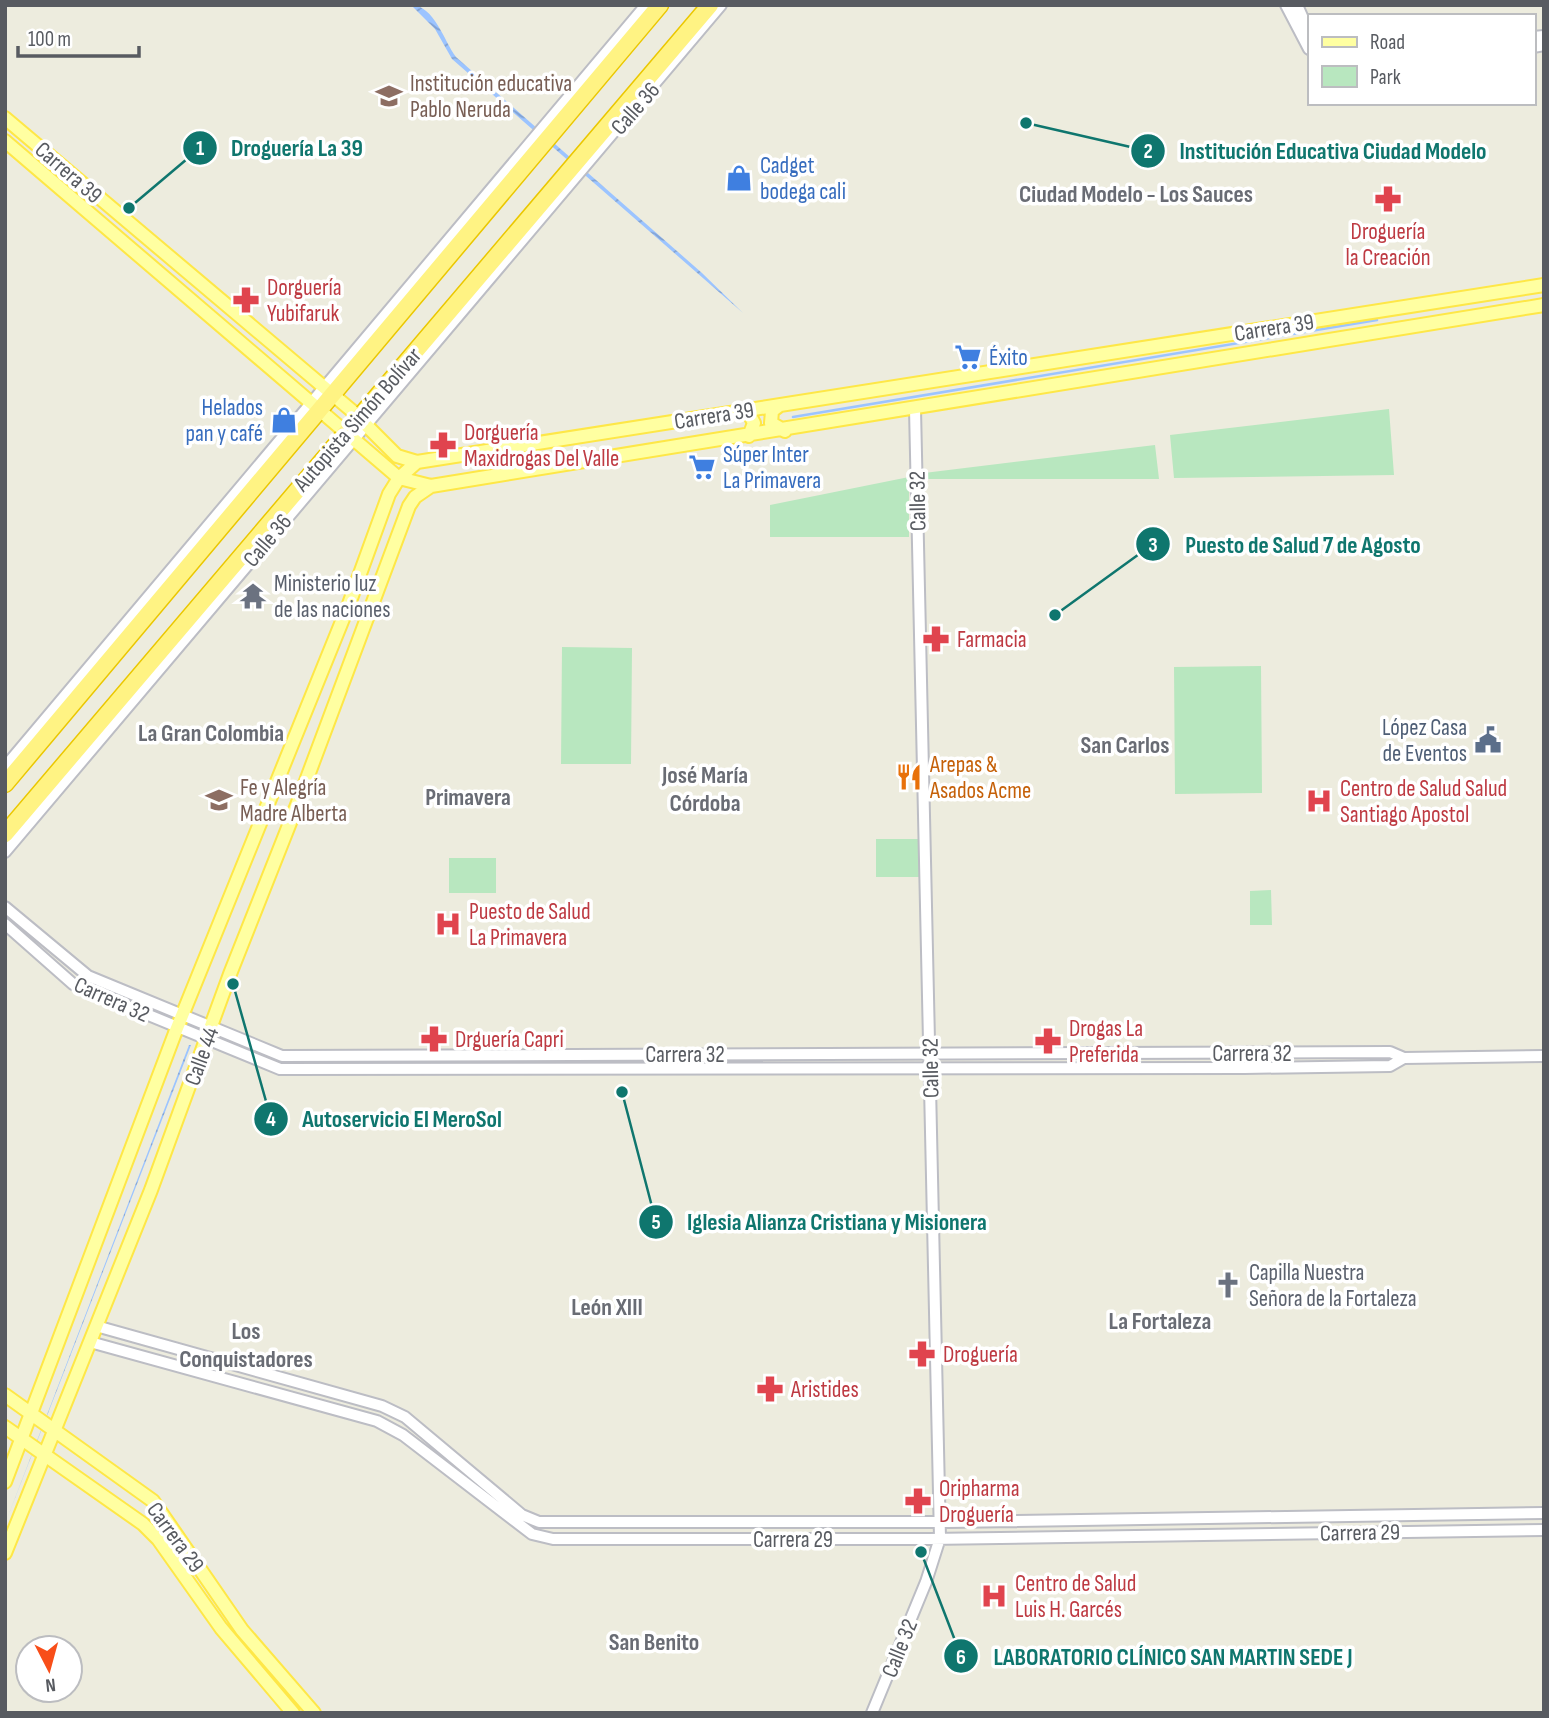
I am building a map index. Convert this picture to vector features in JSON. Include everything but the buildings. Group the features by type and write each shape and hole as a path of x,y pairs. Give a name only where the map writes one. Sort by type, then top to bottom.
{"highway":[{"name":"Autopista Simón Bolívar","path":"5,784 368,342 547,130 660,5"},
{"name":"Autopista Simón Bolívar","path":"5,834 585,160 710,5"},
{"path":"35,797 36,815"}],"main road":[{"name":"Carrera 39","path":"5,118 327,391 397,456 417,462 1544,285"},
{"name":"Carrera 39","path":"5,141 316,404 399,478 431,486 785,431 1544,306"},
{"path":"1418,304 1411,316 1420,326"},
{"path":"1379,332 1387,323 1380,310"},
{"path":"781,404 772,411 771,423 785,431"},
{"path":"747,410 754,422 749,436"},
{"path":"520,446 527,452 529,462 520,472"},
{"path":"399,478 417,462"},
{"name":"Calle 44","path":"5,1482 180,1021 349,604 389,494 399,478"},
{"name":"Calle 44","path":"5,1553 90,1342 409,506 415,497 431,486"},
{"name":"Carrera 29","path":"5,1395 55,1428 153,1502 242,1630 314,1713"},
{"name":"Carrera 29","path":"5,1427 143,1524 158,1539 221,1628 293,1713"}],"street":[{"path":"547,130 646,5"},
{"name":"Calle 36","path":"585,160 721,5"},
{"path":"1286,5 1308,47"},
{"path":"1298,8 1308,30"},
{"path":"376,403 383,443"},
{"name":"Calle 32","path":"872,1713 926,1582 940,1538 941,1522 915,409"},
{"name":"Calle 36","path":"5,852 349,435"},
{"path":"5,767 269,460"},
{"name":"Carrera 32","path":"5,907 88,976 180,1021"},
{"name":"Carrera 32","path":"5,925 73,984 180,1021 280,1069 1390,1066 1404,1058"},
{"name":"Carrera 32","path":"209,1033 282,1056 1390,1052 1404,1058 1544,1056"},
{"name":"Carrera 29","path":"96,1326 382,1406 412,1423 523,1515 540,1522 941,1522 1544,1513"},
{"path":"108,1347 106,1337 114,1331"},
{"name":"Carrera 29","path":"90,1342 377,1421 403,1435 532,1534 547,1538 940,1538 1544,1530"},
{"path":"377,1421 383,1420 386,1414 382,1406"},
{"path":"403,1435 401,1426 405,1422 412,1423"}],"green space":[{"path":"1389,409 1394,475 1174,478 1170,435"},
{"path":"1155,445 1159,479 924,479 924,473"},
{"path":"909,477 909,537 770,537 770,505"},
{"path":"562,647 632,648 631,764 561,764"},
{"path":"1261,666 1262,793 1175,794 1174,667"},
{"path":"876,839 919,839 919,877 876,877"},
{"path":"449,858 496,858 496,893 449,893"},
{"path":"1271,890 1272,925 1250,925 1250,891"}],"water":[{"path":"411,5 426,11 432,17 456,57 702,273 743,313 452,59 435,29"},
{"path":"189,1045 191,1045 5,1524"}],"waterway":[{"path":"793,417 1377,320"}],"place":[{"name":"Institución educativa Pablo Neruda","path":"389,96"},
{"name":"Institución Educativa Ciudad Modelo","path":"1026,123"},
{"name":"Cadget bodega cali","path":"739,178"},
{"name":"Droguería la Creación","path":"1388,199"},
{"name":"Droguería La 39","path":"129,208"},
{"name":"Dorguería Yubifaruk","path":"246,300"},
{"name":"Éxito","path":"968,357"},
{"name":"Helados pan y café","path":"284,420"},
{"name":"Dorguería Maxidrogas Del Valle","path":"443,445"},
{"name":"Súper Inter La Primavera","path":"702,467"},
{"name":"Ministerio luz de las naciones","path":"253,596"},
{"name":"Puesto de Salud 7 de Agosto","path":"1055,615"},
{"name":"Farmacia","path":"936,639"},
{"name":"López Casa de Eventos","path":"1488,740"},
{"name":"Arepas & Asados Acme","path":"909,777"},
{"name":"Fe y Alegría Madre Alberta","path":"219,800"},
{"name":"Centro de Salud Salud Santiago Apostol","path":"1319,801"},
{"name":"Puesto de Salud La Primavera","path":"448,924"},
{"name":"Autoservicio El MeroSol","path":"233,984"},
{"name":"Drguería Capri","path":"434,1039"},
{"name":"Drogas La Preferida","path":"1048,1041"},
{"name":"Iglesia Alianza Cristiana y Misionera","path":"622,1092"},
{"name":"Capilla Nuestra Señora de la Fortaleza","path":"1228,1285"},
{"name":"Droguería","path":"922,1354"},
{"name":"Aristides","path":"770,1389"},
{"name":"Oripharma Droguería","path":"918,1501"},
{"name":"LABORATORIO CLÍNICO SAN MARTIN SEDE J","path":"921,1552"},
{"name":"Centro de Salud Luis H. Garcés","path":"994,1596"}],"district":[{"name":"Ciudad Modelo - Los Sauces","path":"1136,194"},
{"name":"La Gran Colombia","path":"211,733"},
{"name":"San Carlos","path":"1125,745"},
{"name":"José María Córdoba","path":"705,789"},
{"name":"Primavera","path":"468,797"},
{"name":"León XIII","path":"607,1307"},
{"name":"La Fortaleza","path":"1160,1321"},
{"name":"Los Conquistadores","path":"246,1345"},
{"name":"San Benito","path":"654,1642"}]}
